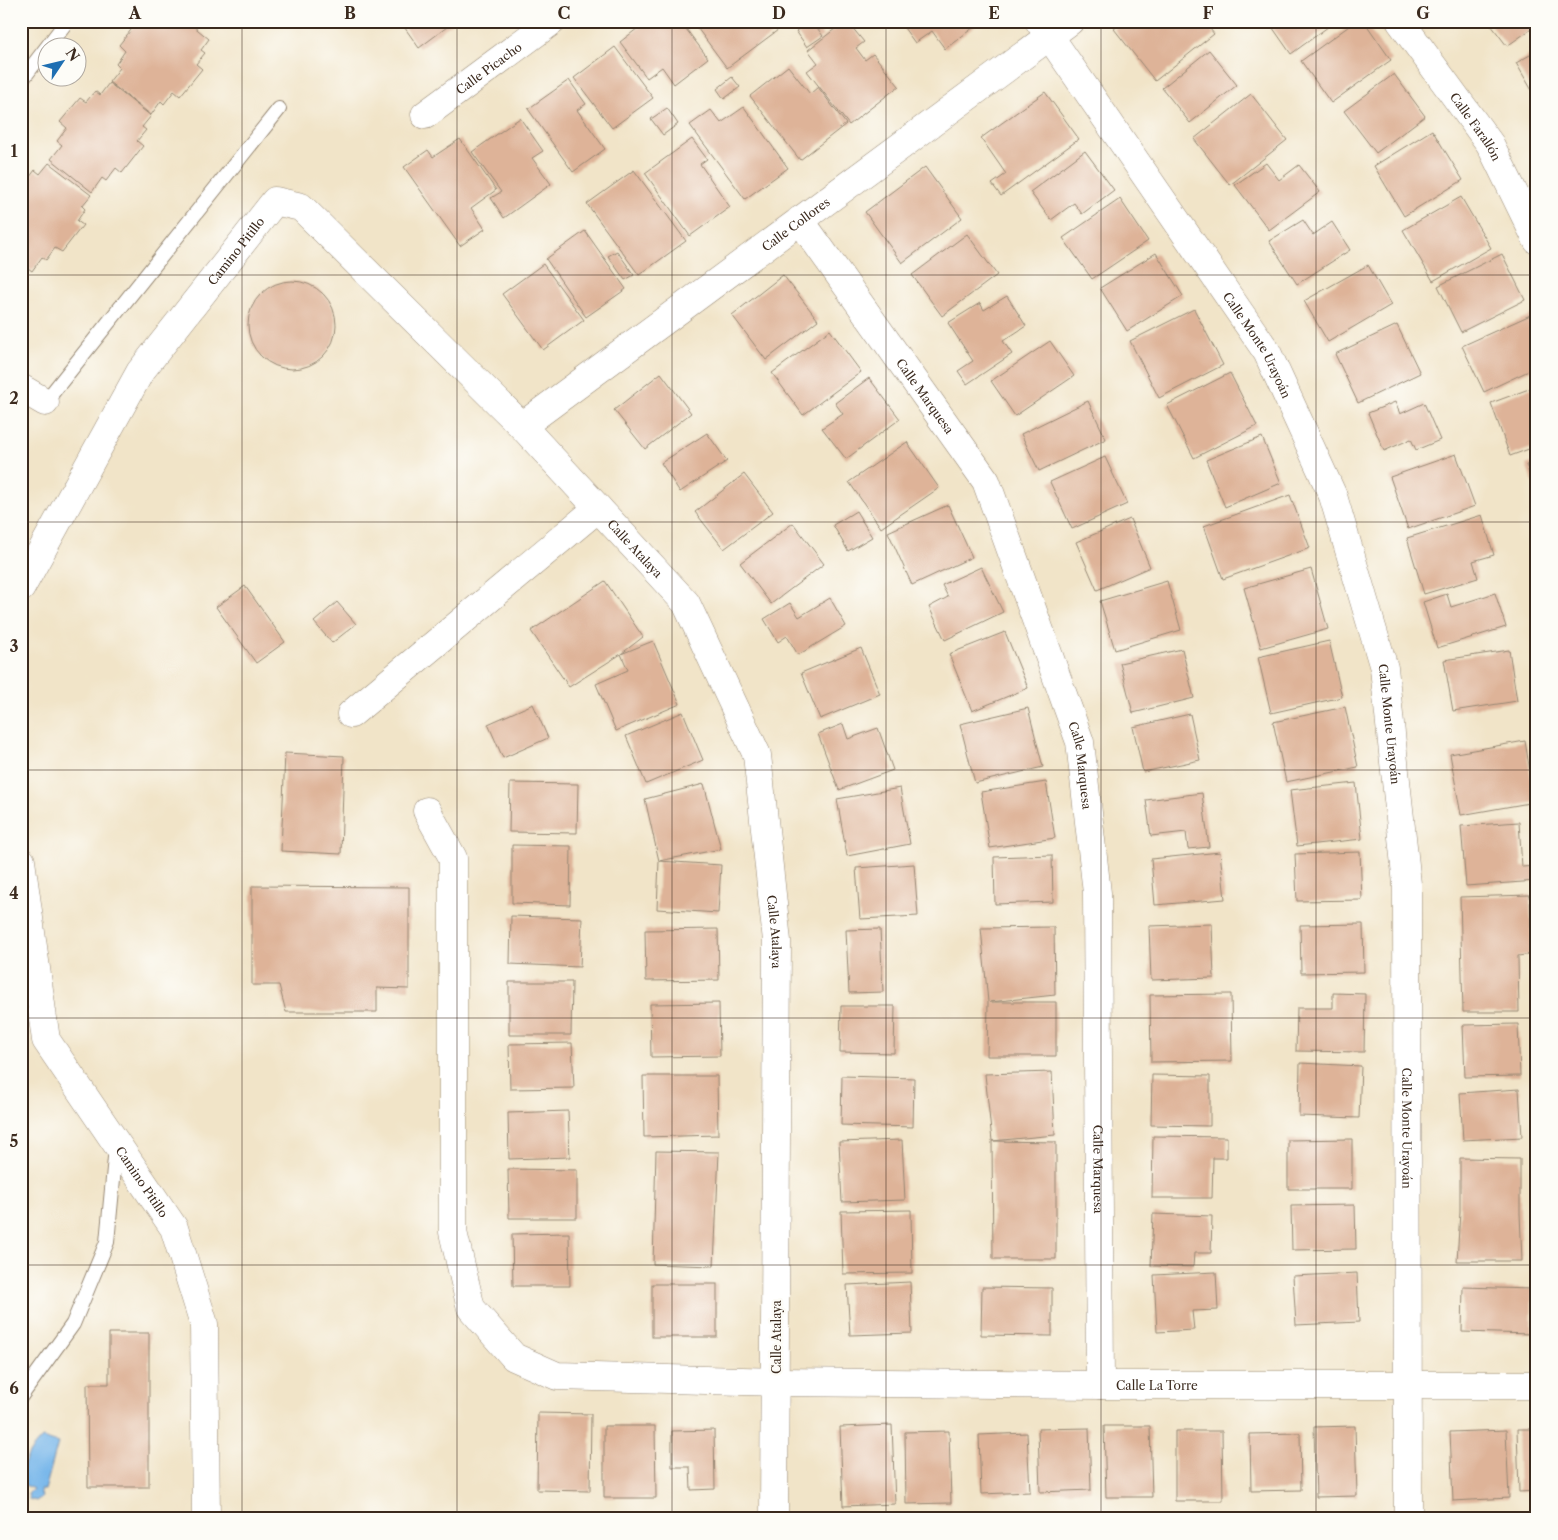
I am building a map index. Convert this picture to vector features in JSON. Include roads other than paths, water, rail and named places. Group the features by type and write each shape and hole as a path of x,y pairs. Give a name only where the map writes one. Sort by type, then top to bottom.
{"street":[{"name":"Calle Picacho","path":"425,115 552,21"},
{"name":"Calle Farallón","path":"1400,21 1490,144 1537,240"},
{"name":"Calle Collores","path":"522,426 800,220 1053,26"},
{"name":"Calle Monte Urayoán","path":"1053,26 1267,352 1333,496 1384,668 1407,884 1408,1519"},
{"name":"Camino Pitillo","path":"21,588 140,372 275,202 301,207 522,426"},
{"name":"Calle Marquesa","path":"800,220 986,481 1080,742 1097,893 1100,1385"},
{"path":"21,388 44,402"},
{"name":"Calle Atalaya","path":"522,426 686,604 757,755 778,940 774,1519"},
{"path":"351,714 598,508"},
{"name":"Calle La Torre","path":"427,812 453,858 453,1232 471,1308 514,1357 557,1376 775,1382 1537,1386"},
{"name":"Camino Pitillo","path":"21,862 46,1040 174,1228 204,1324 206,1519"}],"lane":[{"path":"21,81 67,21"},
{"path":"44,402 279,109"},
{"path":"21,1396 72,1324 107,1242 116,1143"}],"water":[{"path":"42,1438 58,1443 45,1490 40,1490 42,1497 36,1501 29,1499 28,1494 33,1489 21,1483 21,1476 27,1458"}]}
